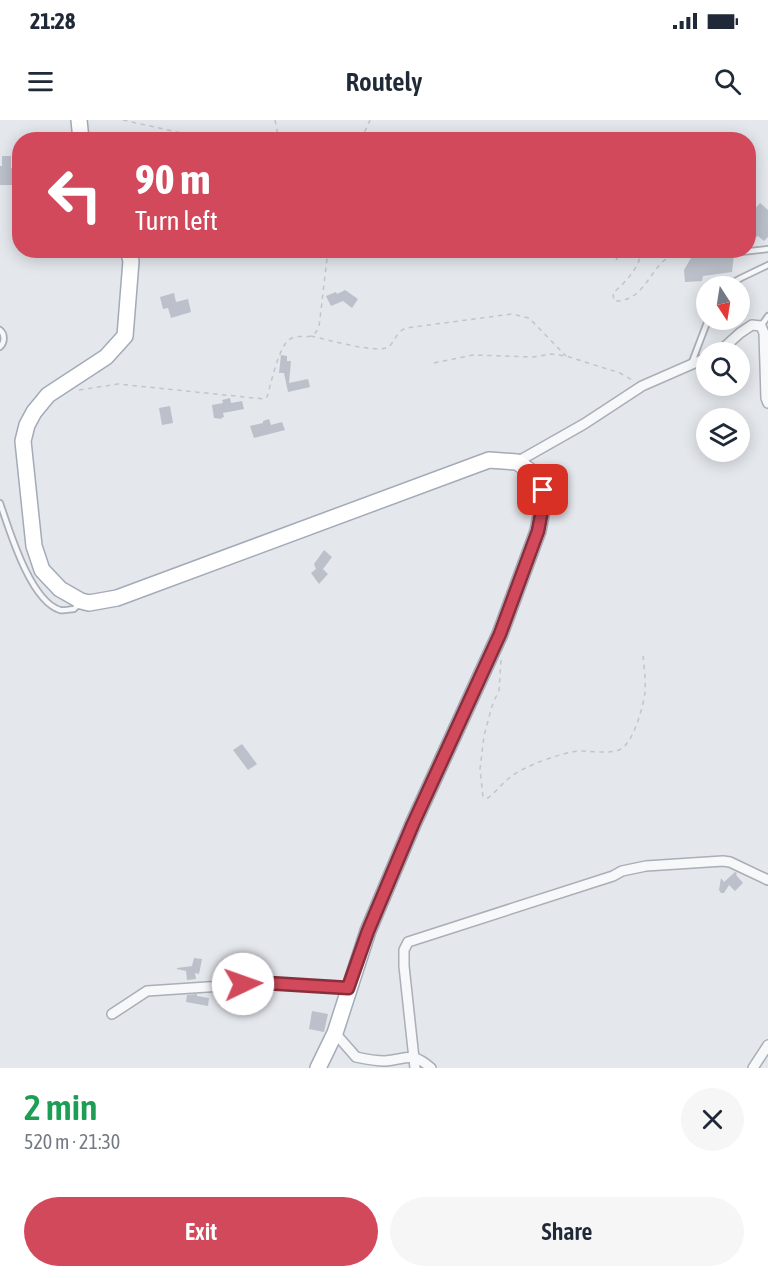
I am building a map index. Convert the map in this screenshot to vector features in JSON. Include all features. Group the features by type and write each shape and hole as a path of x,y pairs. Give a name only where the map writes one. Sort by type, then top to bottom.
{"main road":[{"path":"130,258 125,336 106,357 48,395 34,412 27,425 23,441 34,546 42,570 60,589 81,601 89,603 117,598 489,460 517,462 534,474 543,490 543,505 538,531 500,634 413,824 368,931 335,1033 318,1068"}],"street":[{"path":"731,342 752,325 761,326 764,333 768,403"},
{"path":"517,462 584,424 642,386 696,362"},
{"path":"415,1068 404,966 404,950 408,942 613,876 622,871 645,866 730,862 768,880"},
{"path":"112,1014 147,992 267,983 348,988"},
{"path":"335,1033 356,1057 384,1061 413,1056 432,1068"},
{"path":"753,1068 768,1045"}],"lane":[{"path":"745,276 768,265"},
{"path":"761,326 768,316"},
{"path":"0,330 4,334 4,339 0,346"},
{"path":"691,364 704,330"},
{"path":"0,503 20,560 29,578 47,602 60,610 74,609 81,601"}],"path":[{"path":"123,120 177,132"},
{"path":"311,336 319,327 327,258"},
{"path":"640,258 626,282 613,293 614,301 624,300 636,294 647,284 667,258"},
{"path":"71,391 118,384 264,399 267,397 279,354 286,341 293,337 311,336 364,348 386,348 391,345 399,331 406,328 512,314 529,318 567,356"},
{"path":"434,363 473,355 533,357 551,354 567,356 620,373 642,386"},
{"path":"501,659 499,690 484,736 481,758 483,797 488,798 501,784 521,770 574,751 616,751 624,748 643,706 645,691 643,656"}],"building":[{"path":"2,156 11,156 12,185 0,185 0,166 2,166"},
{"path":"760,203 768,210 768,237 764,241 756,237 756,208"},
{"path":"691,258 734,258 732,272 696,276 696,281 685,282 684,270"},
{"path":"345,290 358,299 352,308 343,301 331,306 326,296"},
{"path":"174,293 176,302 188,299 191,312 171,318 168,308 163,309 160,297"},
{"path":"281,355 287,356 287,361 291,361 289,383 308,379 310,387 288,392 284,373 279,373"},
{"path":"230,398 231,403 242,401 244,409 223,413 222,419 214,418 212,405 223,403 222,400"},
{"path":"170,406 173,423 162,425 159,408"},
{"path":"269,419 271,425 282,422 285,430 254,438 250,426"},
{"path":"324,550 332,557 323,569 328,574 319,584 311,573 316,569 314,564"},
{"path":"242,744 257,764 248,770 233,750"},
{"path":"735,872 743,883 735,891 729,885 724,893 721,893 719,890 721,878 724,882"},
{"path":"194,958 202,959 199,974 195,973 196,979 187,980 186,971 177,968 192,966"},
{"path":"197,994 197,996 209,998 208,1006 186,1002 187,995"},
{"path":"312,1011 328,1014 324,1032 309,1029"}],"route":[{"path":"243,984 267,983 348,988 368,931 413,824 500,634 538,531 543,505 543,490"}]}
